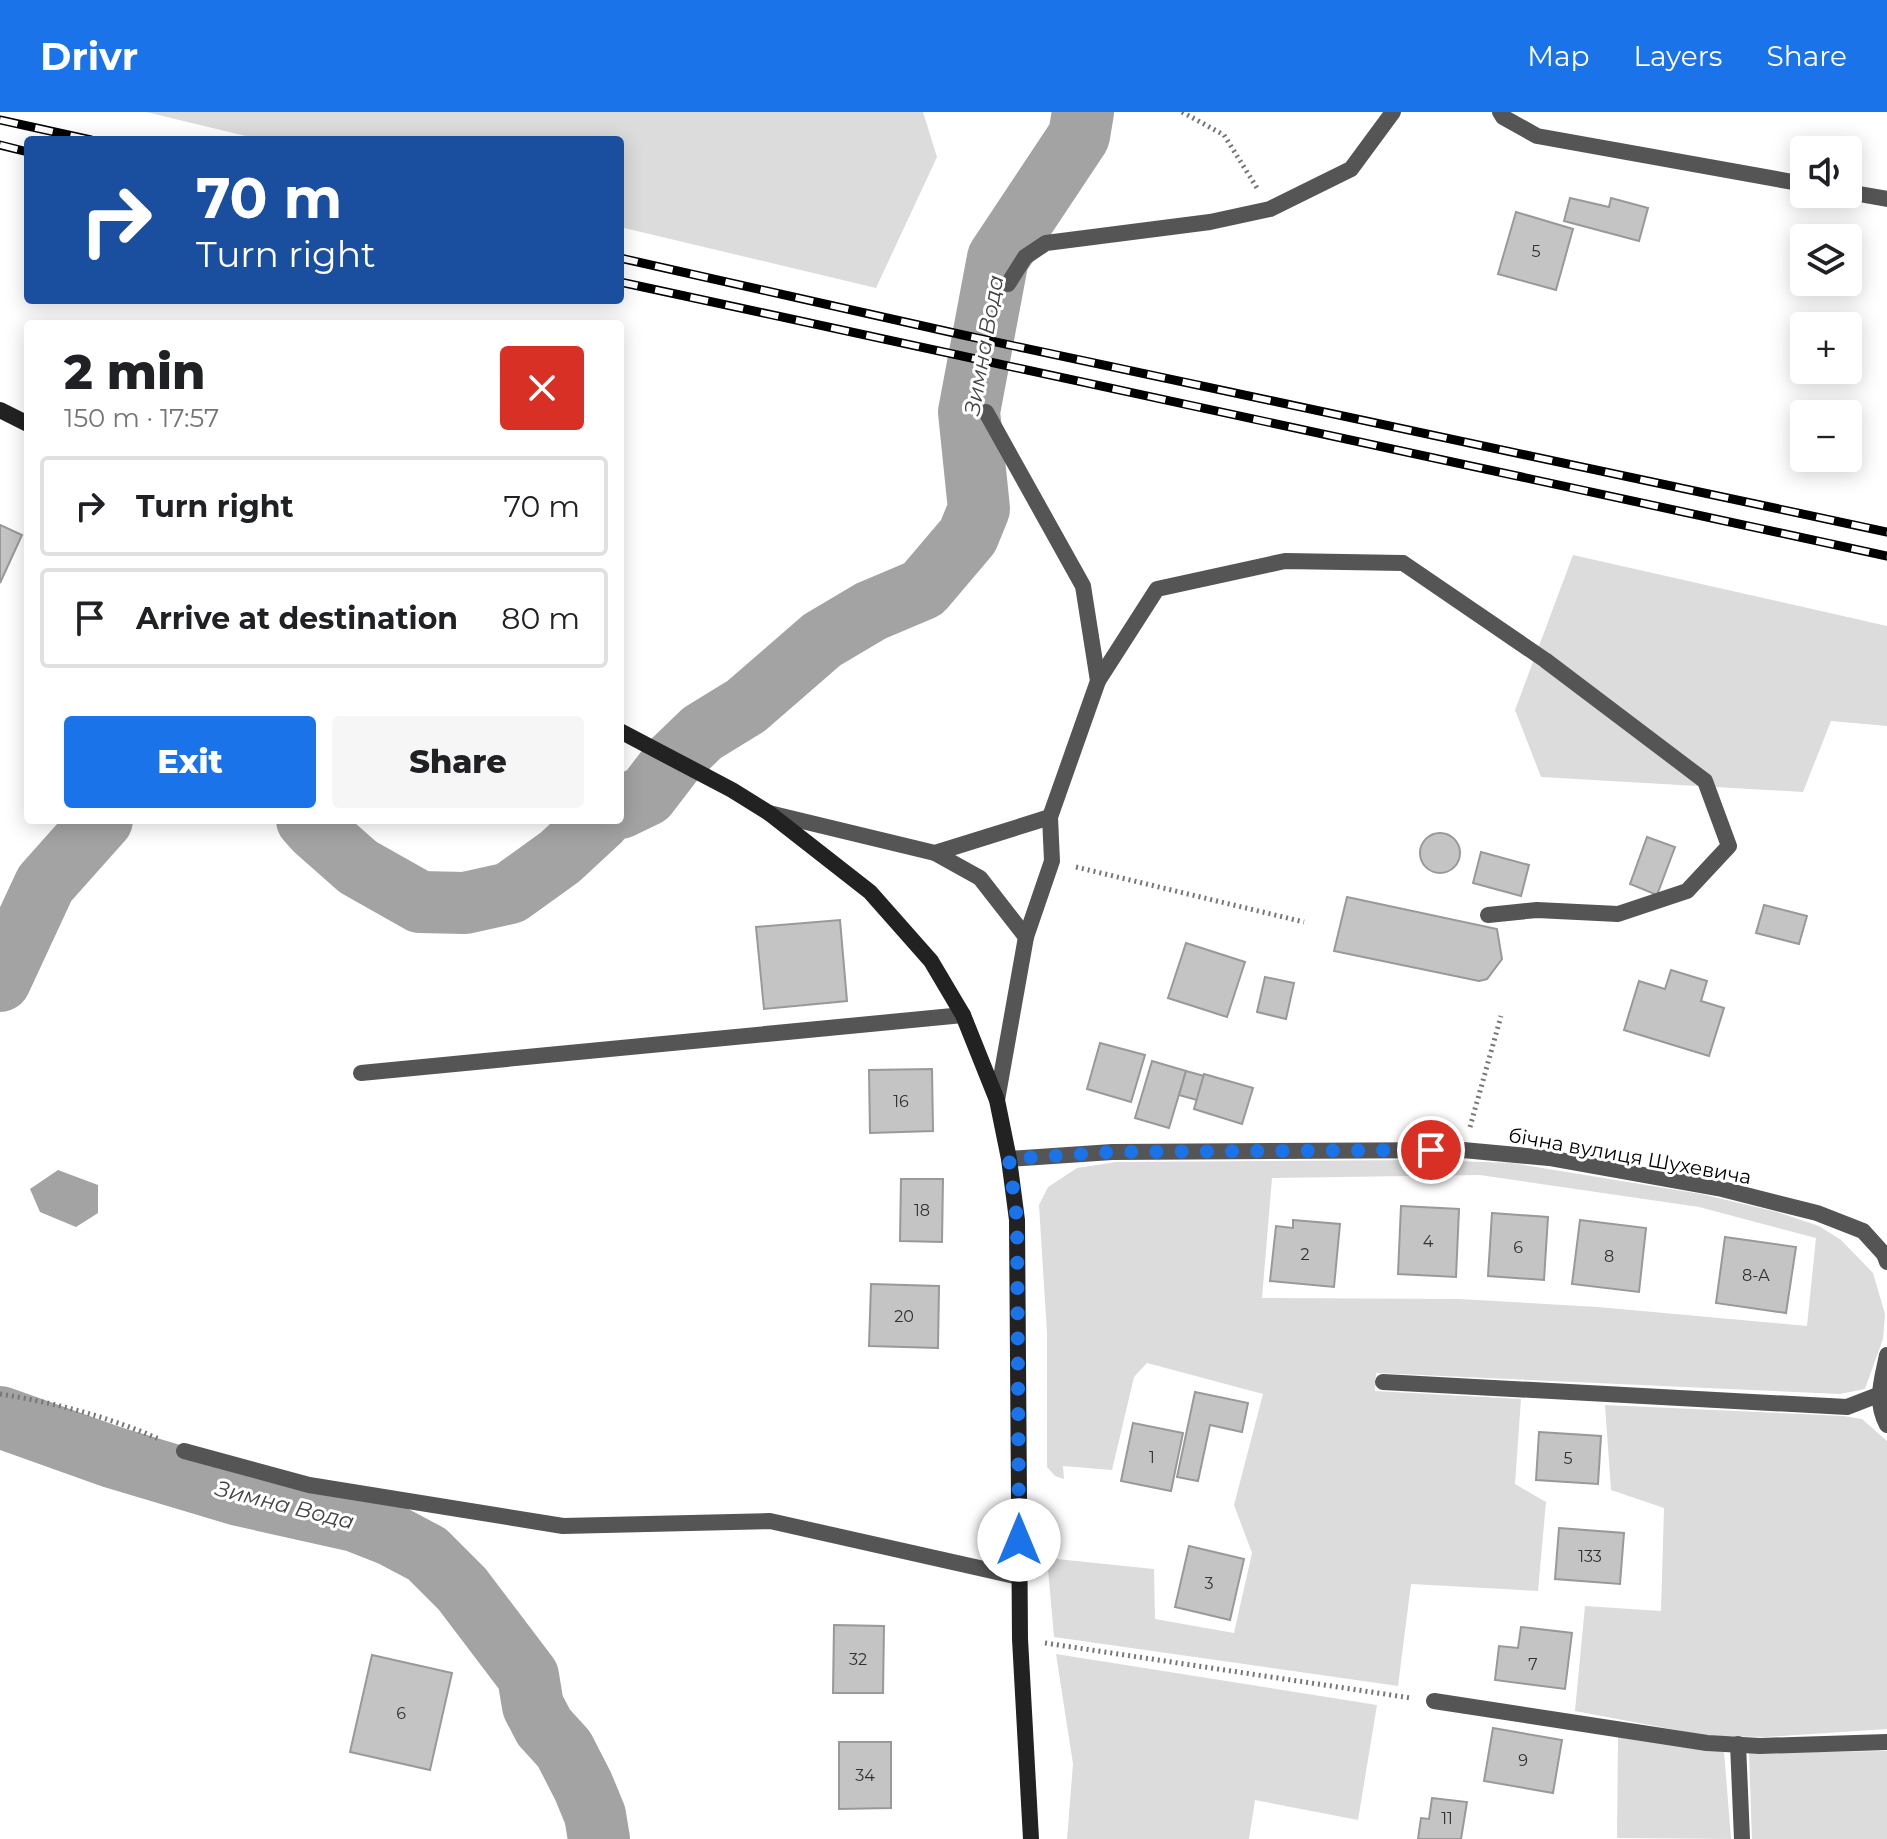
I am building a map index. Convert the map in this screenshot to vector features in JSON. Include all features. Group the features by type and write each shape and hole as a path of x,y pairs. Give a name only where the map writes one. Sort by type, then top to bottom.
{"main road":[{"path":"0,410 24,422"},
{"path":"624,734 732,790 769,813 870,892 931,961 963,1015 997,1100 1017,1220 1020,1639 1031,1839"}],"street":[{"path":"1008,284 1025,257 1046,243 1210,222 1270,209 1351,169 1393,112"},
{"path":"1500,112 1503,117 1537,136 1790,181"},
{"path":"1862,195 1887,199"},
{"path":"986,412 1083,586 1098,681"},
{"path":"997,1100 1026,937 1052,861 1050,817 1098,681 1157,589 1285,561 1403,563 1545,660 1705,781 1729,846 1687,891 1618,914 1537,910 1488,915"},
{"path":"769,813 935,853 980,878 1026,937"},
{"path":"935,853 1050,817"},
{"path":"361,1073 963,1015"},
{"name":"бічна вулиця Шухевича","path":"1009,1159 1112,1152 1463,1150 1549,1158 1722,1189 1817,1213 1863,1231 1886,1256"},
{"path":"1887,1355 1878,1395 1887,1425"},
{"path":"1383,1382 1847,1407 1878,1395"},
{"path":"184,1451 309,1485 563,1526 770,1521 1019,1577"},
{"path":"1434,1701 1707,1743 1887,1742"},
{"path":"1738,1744 1742,1839"}],"path":[{"path":"1182,112 1224,135 1270,209"},
{"path":"1052,861 1304,922"},
{"path":"1463,1150 1501,1016"},
{"path":"0,1394 47,1401 125,1424 184,1451"},
{"path":"1020,1639 1434,1701"}],"shaded area":[{"path":"146,112 923,112 937,157 876,288 624,228 624,136 245,136"},
{"path":"1573,555 1887,626 1887,726 1831,721 1803,792 1541,777 1515,710"},
{"path":"1426,1160 1512,1163 1701,1194 1777,1212 1819,1226 1841,1240 1873,1273 1885,1314 1883,1339 1865,1389 1840,1394 1376,1373 1375,1391 1521,1399 1515,1484 1546,1502 1538,1591 1411,1584 1398,1686 1054,1637 1047,1558 1154,1569 1155,1619 1234,1633 1252,1553 1234,1505 1263,1394 1147,1363 1134,1377 1112,1470 1063,1466 1064,1479 1055,1476 1047,1467 1047,1333 1039,1205 1048,1187 1077,1168 1116,1162","holes":["1480,1175 1699,1207 1816,1238 1807,1326 1598,1307 1459,1299 1262,1298 1272,1178"]},
{"path":"58,1170 98,1185 98,1213 76,1227 40,1212 30,1189"},
{"path":"1605,1405 1843,1416 1862,1419 1887,1441 1887,1729 1765,1737 1708,1736 1575,1711 1585,1606 1661,1611 1664,1508 1611,1490"},
{"path":"1056,1654 1377,1705 1358,1820 1255,1800 1249,1839 1067,1839 1073,1764"},
{"path":"1618,1737 1724,1751 1731,1839 1617,1838"},
{"path":"1887,1751 1887,1839 1752,1839 1749,1753"}],"building":[{"path":"1570,198 1609,207 1611,198 1648,208 1639,241 1564,221"},
{"path":"1516,212 1573,229 1556,290 1498,274"},
{"path":"0,525 22,535 0,583"},
{"path":"1440,833 1454,839 1460,853 1454,867 1440,873 1426,867 1420,853 1426,839"},
{"path":"1647,837 1675,847 1657,895 1630,884"},
{"path":"1481,852 1529,865 1521,896 1473,883"},
{"path":"1347,897 1497,929 1502,959 1487,979 1479,981 1334,951"},
{"path":"1764,905 1807,916 1799,944 1756,933"},
{"path":"840,920 847,1001 764,1009 756,927"},
{"path":"1186,943 1245,962 1227,1017 1168,998"},
{"path":"1671,970 1707,981 1701,1001 1724,1008 1709,1056 1624,1030 1639,981 1665,989"},
{"path":"1265,977 1294,983 1286,1019 1257,1012"},
{"path":"1100,1043 1145,1055 1131,1102 1087,1089"},
{"path":"1152,1061 1186,1071 1169,1128 1135,1118"},
{"path":"932,1069 933,1131 870,1133 869,1070"},
{"path":"1186,1071 1204,1076 1197,1100 1179,1095"},
{"path":"1204,1074 1253,1088 1242,1124 1194,1109"},
{"path":"901,1179 943,1179 942,1242 900,1241"},
{"path":"1401,1206 1459,1209 1456,1277 1398,1274"},
{"path":"1492,1213 1548,1217 1544,1280 1488,1276"},
{"path":"1293,1220 1340,1224 1334,1287 1270,1281 1276,1226 1293,1228"},
{"path":"1580,1220 1646,1228 1639,1292 1572,1284"},
{"path":"1725,1237 1796,1247 1786,1313 1716,1303"},
{"path":"871,1284 939,1286 938,1348 869,1346"},
{"path":"1195,1392 1248,1403 1242,1432 1210,1425 1198,1481 1177,1477"},
{"path":"1133,1423 1183,1433 1171,1491 1121,1481"},
{"path":"1539,1432 1601,1436 1598,1484 1536,1480"},
{"path":"1559,1528 1624,1533 1620,1584 1555,1579"},
{"path":"1189,1546 1244,1559 1230,1620 1175,1607"},
{"path":"834,1625 884,1626 883,1693 833,1693"},
{"path":"1521,1627 1572,1633 1565,1689 1495,1680 1499,1646 1518,1648"},
{"path":"372,1655 452,1673 430,1770 350,1752"},
{"path":"1493,1728 1562,1740 1553,1793 1484,1781"},
{"path":"839,1742 891,1742 891,1808 839,1809"},
{"path":"1432,1798 1467,1802 1461,1839 1418,1839 1421,1818 1429,1819"}],"waterway":[{"name":"Зимна Вода","path":"624,806 647,795 673,761 702,733 746,706 822,640 871,611 923,589 968,536 979,509 969,412 998,258 1079,136 1083,112"},
{"name":"Зимна Вода","path":"0,981 45,884 98,824"},
{"name":"Зимна Вода","path":"311,824 358,867 420,902 465,903 510,893 560,857 596,824"},
{"name":"Зимна Вода","path":"0,1417 112,1457 239,1495 355,1521 427,1554 462,1589 528,1676 533,1706 544,1727 564,1749 583,1786 595,1815 599,1839"}],"railway":[{"path":"0,120 73,136"},
{"path":"0,145 24,151"},
{"path":"624,259 963,335 1887,532"},
{"path":"624,283 1887,556"}],"route":[{"path":"1019,1540 1017,1220 1009,1159 1112,1152 1431,1150"}]}
